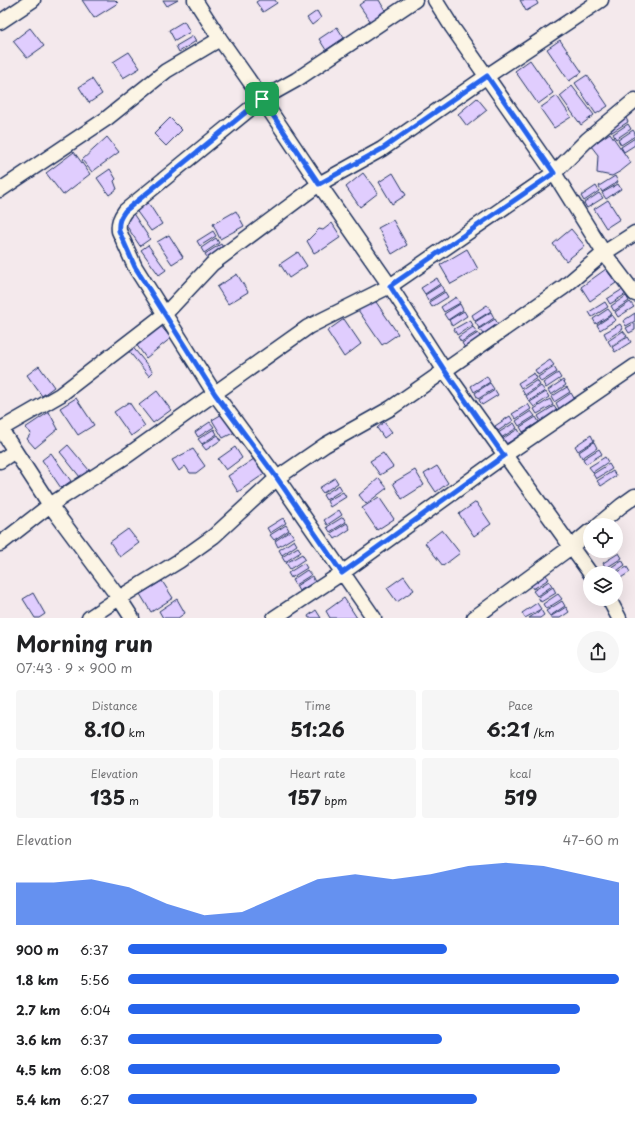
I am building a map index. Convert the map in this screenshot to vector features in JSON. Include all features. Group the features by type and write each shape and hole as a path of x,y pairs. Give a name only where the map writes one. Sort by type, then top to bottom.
{"street":[{"path":"0,22 33,0"},
{"path":"195,0 319,184 390,286 445,371 504,456 584,566"},
{"path":"374,618 277,478 215,394 135,267 118,226 125,211 262,99 296,80 415,0"},
{"path":"435,0 452,27 554,173 604,253 635,294"},
{"path":"132,618 119,598 50,505 1,428 60,395 165,314 212,264 319,184 382,149 487,76 601,0"},
{"path":"0,190 106,119 166,71 220,38"},
{"path":"0,544 50,505 128,454 215,394 308,327 390,286 554,173 587,140 635,100"},
{"path":"89,618 180,561 214,536 277,478 325,445 391,408 564,287 604,253 635,233"},
{"path":"274,618 342,573 504,456 635,366"},
{"path":"0,461 15,451"},
{"path":"607,518 635,496"},
{"path":"474,618 583,537"},
{"path":"612,606 620,618"}],"building":[{"path":"82,0 115,0 118,3 94,18"},
{"path":"163,0 178,0 167,6"},
{"path":"259,0 275,0 277,3 263,12 256,2"},
{"path":"366,0 379,0 386,12 371,22 359,5"},
{"path":"520,0 536,0 538,4 526,11"},
{"path":"317,11 321,18 312,25 307,18"},
{"path":"184,21 190,32 175,41 169,30"},
{"path":"337,27 344,38 326,50 319,39"},
{"path":"30,28 44,46 27,58 13,41"},
{"path":"193,36 196,41 179,52 176,46"},
{"path":"560,40 582,72 569,81 547,49"},
{"path":"129,52 140,68 123,78 113,62"},
{"path":"530,60 553,93 538,104 515,71"},
{"path":"587,75 608,106 596,114 575,83"},
{"path":"92,79 102,94 89,103 79,87"},
{"path":"572,86 594,115 581,125 560,96"},
{"path":"557,96 571,117 554,128 540,108"},
{"path":"477,98 487,110 467,126 458,114"},
{"path":"625,116 628,122 612,132 609,126"},
{"path":"170,118 182,130 166,146 154,134"},
{"path":"628,124 631,129 616,139 613,134"},
{"path":"633,130 635,136 621,145 618,140"},
{"path":"610,133 631,163 612,176 597,173 598,155 591,146"},
{"path":"107,137 119,152 92,172 82,160"},
{"path":"635,138 635,145 624,152 621,147"},
{"path":"74,152 90,174 63,195 46,173"},
{"path":"110,169 116,179 114,181 117,189 109,195 97,178"},
{"path":"363,173 378,193 360,207 346,187"},
{"path":"393,173 406,195 392,204 379,182"},
{"path":"615,176 618,182 602,192 599,186"},
{"path":"618,184 621,189 606,199 602,193"},
{"path":"596,186 599,191 584,201 581,196"},
{"path":"599,193 603,198 587,208 584,203"},
{"path":"608,200 620,219 606,228 594,209"},
{"path":"147,201 162,224 151,231 135,209"},
{"path":"128,206 150,239 140,246 118,213"},
{"path":"236,211 244,226 220,239 213,224"},
{"path":"393,220 407,245 392,254 378,228"},
{"path":"332,223 341,237 322,250 321,249 314,253 307,241 319,229 323,230"},
{"path":"571,229 585,246 566,261 553,244"},
{"path":"213,231 216,236 200,246 197,241"},
{"path":"169,235 183,257 172,264 157,242"},
{"path":"216,238 219,243 204,253 201,248"},
{"path":"221,244 224,249 208,259 205,254"},
{"path":"148,245 166,270 159,275 141,250"},
{"path":"467,249 478,269 451,284 440,265"},
{"path":"298,252 307,266 289,278 280,264"},
{"path":"606,269 616,283 590,301 581,287"},
{"path":"237,274 248,292 228,304 217,287"},
{"path":"437,278 440,284 425,294 421,288"},
{"path":"441,285 444,291 428,301 425,295"},
{"path":"623,289 626,294 610,304 607,299"},
{"path":"445,292 448,297 432,307 429,302"},
{"path":"626,296 629,301 614,311 611,306"},
{"path":"456,297 460,303 444,312 441,307"},
{"path":"374,299 398,334 382,345 358,310"},
{"path":"605,302 608,307 592,317 589,312"},
{"path":"630,302 634,307 618,317 615,312"},
{"path":"460,304 463,310 448,320 444,314"},
{"path":"487,305 491,311 475,321 472,315"},
{"path":"608,309 612,314 596,324 593,319"},
{"path":"464,311 467,316 452,326 449,320"},
{"path":"491,312 494,318 479,328 475,322"},
{"path":"635,313 635,321 626,326 623,321"},
{"path":"612,315 616,320 600,330 597,325"},
{"path":"344,319 361,344 344,357 327,331"},
{"path":"495,319 498,324 483,334 479,329"},
{"path":"470,320 473,325 457,335 454,329"},
{"path":"635,323 635,330 629,333 626,328"},
{"path":"620,324 623,329 607,339 604,333"},
{"path":"160,325 171,338 146,358 136,344"},
{"path":"473,327 477,332 461,342 458,337"},
{"path":"623,331 627,336 611,346 608,341"},
{"path":"478,333 481,338 465,348 462,343"},
{"path":"628,337 631,342 615,352 612,347"},
{"path":"131,345 153,372 149,376 127,349"},
{"path":"550,360 554,365 538,375 535,370"},
{"path":"39,366 54,387 42,396 27,375"},
{"path":"554,367 557,372 541,382 538,377"},
{"path":"534,373 537,378 521,388 518,383"},
{"path":"558,373 561,378 546,388 543,383"},
{"path":"487,376 490,382 474,392 471,386"},
{"path":"537,380 540,385 525,395 522,390"},
{"path":"563,380 566,385 551,395 548,390"},
{"path":"490,383 494,389 478,399 475,393"},
{"path":"541,386 545,391 529,401 526,396"},
{"path":"567,387 570,392 554,402 551,397"},
{"path":"495,390 498,395 482,405 479,400"},
{"path":"157,391 171,410 153,423 139,405"},
{"path":"546,392 549,397 534,407 530,402"},
{"path":"571,393 574,398 559,409 556,403"},
{"path":"76,398 94,425 78,435 60,408"},
{"path":"550,399 553,405 537,414 534,409"},
{"path":"129,402 145,426 131,436 114,412"},
{"path":"528,404 531,409 516,419 512,414"},
{"path":"554,406 557,411 541,421 538,416"},
{"path":"531,411 535,416 519,426 516,421"},
{"path":"49,412 58,429 35,448 27,439 31,433 25,428"},
{"path":"224,413 235,432 223,438 212,420"},
{"path":"510,416 513,421 498,431 495,426"},
{"path":"536,417 539,422 523,432 520,427"},
{"path":"210,422 214,427 198,437 195,432"},
{"path":"384,422 392,432 384,438 377,428"},
{"path":"514,423 517,428 501,438 498,433"},
{"path":"214,429 217,434 202,444 198,439"},
{"path":"518,429 521,435 506,444 502,439"},
{"path":"218,435 221,440 206,450 202,445"},
{"path":"591,435 594,441 578,451 575,446"},
{"path":"594,442 597,448 582,458 579,452"},
{"path":"68,445 89,470 80,477 60,452"},
{"path":"235,447 242,458 226,470 218,459"},
{"path":"193,449 205,466 196,473 190,473 185,466 179,471 172,460"},
{"path":"599,449 602,454 586,464 583,459"},
{"path":"51,453 71,481 61,488 42,460"},
{"path":"383,453 393,467 380,475 370,461"},
{"path":"257,457 267,472 238,492 228,476"},
{"path":"605,457 608,462 593,472 589,467"},
{"path":"609,464 612,469 596,479 593,474"},
{"path":"437,466 448,483 436,492 424,474"},
{"path":"415,470 424,485 402,499 393,483"},
{"path":"613,471 616,476 601,486 597,481"},
{"path":"335,478 338,483 323,493 319,488"},
{"path":"379,478 387,488 366,504 359,495"},
{"path":"339,485 342,490 326,500 323,495"},
{"path":"343,492 346,497 330,507 327,501"},
{"path":"379,497 394,519 377,530 362,508"},
{"path":"476,502 491,524 474,536 459,514"},
{"path":"339,510 342,515 327,525 324,520"},
{"path":"343,517 346,522 330,532 327,527"},
{"path":"283,518 286,523 270,533 267,528"},
{"path":"347,523 350,529 335,539 331,533"},
{"path":"286,525 289,530 274,540 270,535"},
{"path":"128,529 139,543 120,557 110,542"},
{"path":"442,530 460,553 443,566 425,543"},
{"path":"290,531 294,537 278,547 275,541"},
{"path":"294,540 297,545 282,555 279,550"},
{"path":"298,547 301,552 285,562 282,557"},
{"path":"302,554 305,559 290,569 286,563"},
{"path":"611,558 622,558 609,566 605,566 603,563"},
{"path":"622,560 625,565 623,566 613,566"},
{"path":"304,563 307,568 291,578 288,573"},
{"path":"627,567 630,572 623,576 623,569"},
{"path":"307,570 311,575 295,585 292,580"},
{"path":"545,574 549,579 533,589 530,584"},
{"path":"312,576 315,582 299,591 296,586"},
{"path":"404,576 414,590 397,602 387,588"},
{"path":"162,581 173,598 151,612 140,594"},
{"path":"549,581 552,586 537,596 533,591"},
{"path":"553,587 556,593 541,602 538,597"},
{"path":"33,593 45,614 39,618 35,618 23,599"},
{"path":"558,594 562,599 546,609 543,604"},
{"path":"344,598 357,618 330,618 326,611"},
{"path":"177,599 185,613 178,618 163,618 159,611"},
{"path":"562,601 565,606 550,616 546,611"},
{"path":"537,603 541,609 525,618 522,613"},
{"path":"566,607 569,612 560,618 550,617"},
{"path":"316,610 321,618 309,618 308,616"},
{"path":"541,610 544,615 540,618 529,618"}],"route":[{"path":"487,76 554,173 390,286 445,371 504,456 342,573 277,478 215,394 135,267 118,226 125,211 262,99 319,184 382,149 487,76"}]}
